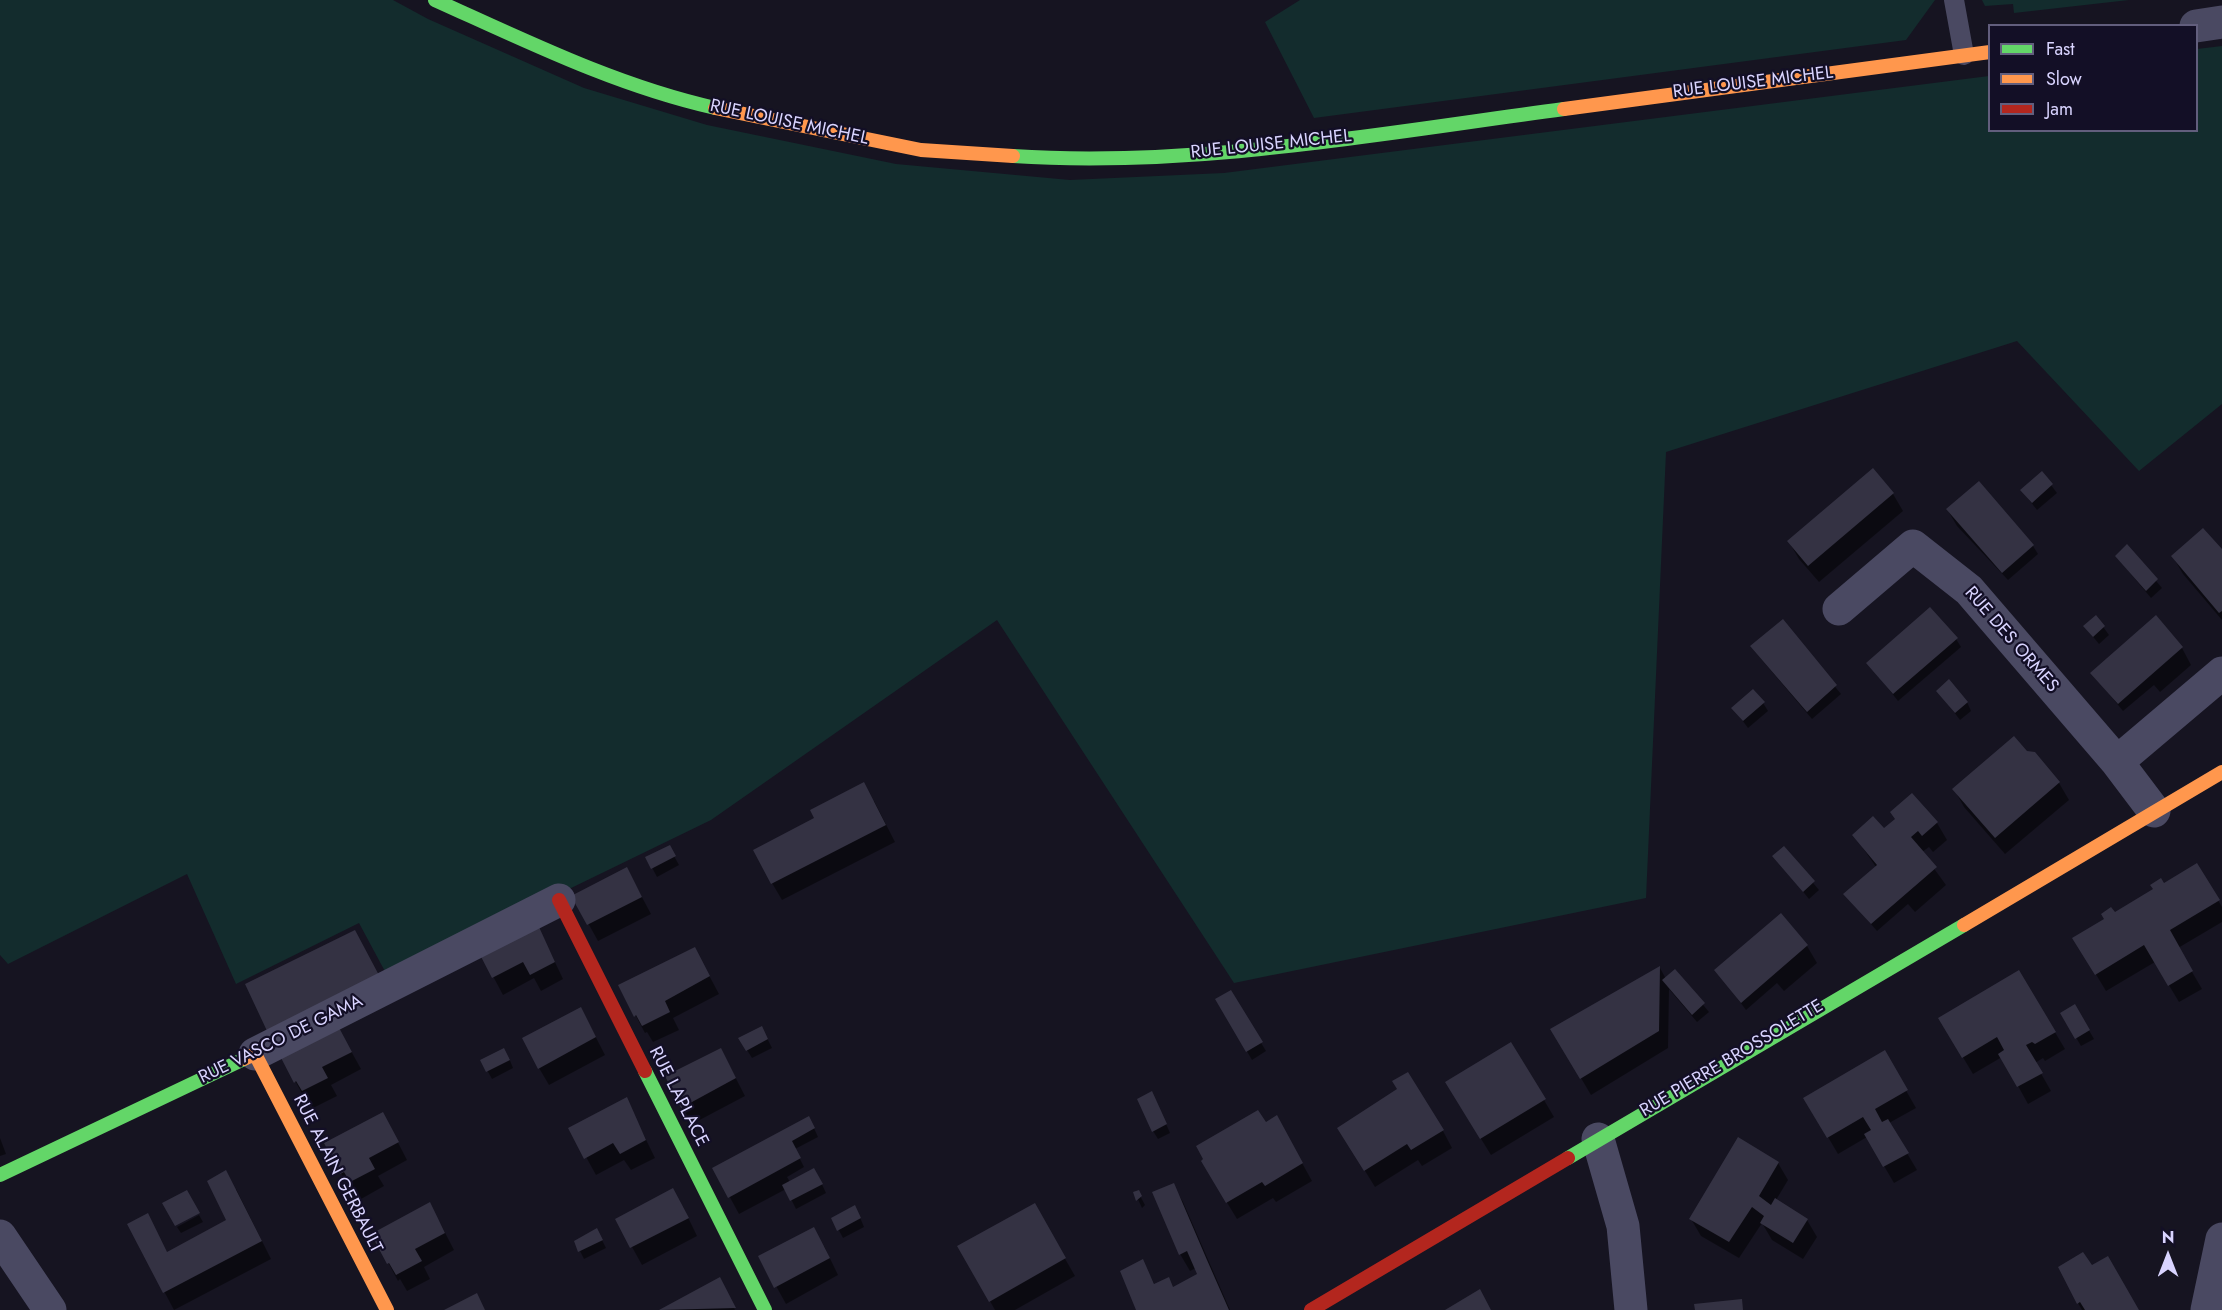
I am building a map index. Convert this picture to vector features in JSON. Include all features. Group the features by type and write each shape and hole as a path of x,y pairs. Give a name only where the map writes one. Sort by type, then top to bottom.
{"street":[{"name":"RUE LOUISE MICHEL","path":"435,0 561,57 666,97 792,126 921,150 1047,158 1160,156 1267,147 1988,52"},
{"path":"2198,26 2222,22"},
{"name":"RUE DES ORMES","path":"1839,609 1913,546 1969,590 2117,762"},
{"path":"2154,811 2117,762 2222,672"},
{"name":"RUE PIERRE BROSSOLETTE","path":"1311,1310 2222,772"},
{"name":"RUE VASCO DE GAMA","path":"0,1175 255,1054 559,900"},
{"name":"RUE LAPLACE","path":"559,900 765,1310"},
{"name":"RUE ALAIN GERBAULT","path":"255,1054 387,1310"},
{"path":"1598,1139 1623,1226 1631,1310"},
{"path":"0,1236 50,1310"},
{"path":"2207,1310 2222,1239"}],"lane":[{"path":"1954,0 1964,55"}],"green space":[{"path":"0,0 393,0 428,19 584,88 707,125 896,164 1070,180 1224,173 1988,76 1988,132 2198,132 2198,49 2222,46 2222,404 2139,471 2017,341 1666,452 1646,898 1234,983 997,620 711,820 388,977 359,923 236,984 187,874 8,964 0,955"},
{"path":"1300,0 1935,0 1906,40 1314,118 1265,22"},
{"path":"1982,0 2129,0 2014,13 2013,4 1985,6"}],"building":[{"path":"1873,468 1894,493 1808,566 1787,541"},
{"path":"2042,471 2053,484 2032,503 2020,490"},
{"path":"1979,481 2034,545 2002,573 1946,509"},
{"path":"2203,528 2222,549 2222,611 2219,613 2171,556"},
{"path":"2127,544 2158,579 2146,591 2115,556"},
{"path":"1930,607 1958,638 1893,694 1866,663"},
{"path":"2096,615 2105,626 2093,637 2083,626"},
{"path":"2156,615 2183,647 2118,704 2090,673"},
{"path":"1783,619 1837,685 1807,712 1750,646"},
{"path":"1949,679 1968,702 1955,713 1936,691"},
{"path":"1753,689 1765,702 1743,721 1731,708"},
{"path":"2014,736 2027,751 2035,752 2060,782 1995,838 1952,789"},
{"path":"864,782 886,825 771,884 753,850 814,818 810,810"},
{"path":"1912,793 1938,822 1922,836 1918,831 1911,837 1937,867 1871,924 1843,894 1877,865 1852,835 1873,816 1884,828 1895,819 1890,812"},
{"path":"670,845 676,856 651,869 645,857"},
{"path":"1784,846 1815,881 1803,892 1772,856"},
{"path":"2197,863 2220,900 2170,930 2193,971 2168,986 2144,945 2095,975 2072,938 2104,919 2101,914 2111,907 2115,912 2153,889 2150,885 2161,878 2164,883"},
{"path":"627,867 642,897 587,925 571,896"},
{"path":"1781,913 1808,945 1741,1003 1714,970"},
{"path":"534,916 555,962 530,975 523,962 492,978 476,947"},
{"path":"355,930 381,979 268,1033 245,984"},
{"path":"695,947 710,976 665,1001 670,1012 642,1026 636,1015 634,1017 618,985"},
{"path":"1660,966 1659,1031 1580,1079 1550,1029"},
{"path":"1675,969 1705,1003 1692,1015 1662,980"},
{"path":"2019,970 2056,1032 2035,1044 2032,1042 2026,1045 2043,1073 2017,1087 1998,1054 2004,1050 1997,1037 1962,1058 1938,1018"},
{"path":"1231,990 1263,1042 1246,1052 1215,999"},
{"path":"2075,1004 2090,1030 2075,1039 2060,1013"},
{"path":"581,1007 596,1037 538,1069 522,1038"},
{"path":"336,1022 352,1052 322,1067 328,1078 302,1091 296,1081 294,1083 278,1052"},
{"path":"762,1026 768,1039 746,1051 738,1038"},
{"path":"1511,1042 1546,1099 1480,1139 1445,1082"},
{"path":"504,1048 510,1060 486,1072 480,1060"},
{"path":"721,1048 736,1078 681,1108 665,1076"},
{"path":"1885,1050 1908,1090 1875,1109 1882,1122 1888,1119 1909,1153 1883,1167 1864,1134 1871,1130 1863,1117 1827,1138 1803,1098"},
{"path":"1408,1072 1444,1130 1411,1150 1407,1144 1364,1171 1337,1128 1397,1089 1392,1081"},
{"path":"1152,1091 1167,1124 1152,1132 1137,1099"},
{"path":"627,1097 646,1140 620,1154 613,1143 584,1159 568,1128"},
{"path":"1258,1110 1266,1122 1277,1115 1303,1163 1265,1186 1262,1182 1226,1203 1201,1161 1203,1159 1196,1146"},
{"path":"383,1112 399,1142 369,1158 375,1169 350,1182 344,1172 340,1174 324,1143"},
{"path":"809,1116 815,1128 792,1141 801,1158 728,1198 712,1168"},
{"path":"1738,1137 1779,1162 1759,1196 1771,1205 1775,1198 1808,1219 1793,1243 1760,1223 1764,1216 1752,1207 1729,1242 1689,1219"},
{"path":"814,1168 823,1184 790,1201 782,1185"},
{"path":"226,1170 262,1241 163,1293 127,1224 148,1213 167,1252 226,1220 207,1181"},
{"path":"1174,1183 1229,1310 1136,1310 1120,1271 1143,1259 1154,1284 1169,1277 1173,1287 1197,1274 1187,1251 1179,1255 1152,1192"},
{"path":"673,1188 689,1218 630,1248 615,1219"},
{"path":"187,1190 200,1213 175,1226 162,1203"},
{"path":"1139,1190 1142,1196 1136,1201 1133,1192"},
{"path":"430,1202 445,1233 415,1249 422,1261 396,1275 389,1263 387,1264 371,1234"},
{"path":"1035,1203 1066,1258 989,1302 957,1246"},
{"path":"855,1205 861,1218 837,1231 831,1218"},
{"path":"814,1227 830,1258 774,1288 758,1256"},
{"path":"597,1228 603,1240 578,1252 574,1241"},
{"path":"2083,1252 2092,1265 2108,1256 2139,1310 2085,1310 2080,1302 2077,1304 2058,1267"},
{"path":"720,1277 736,1308 659,1310"},
{"path":"1480,1289 1491,1310 1445,1310"},
{"path":"477,1293 485,1310 444,1310"},
{"path":"1742,1299 1743,1310 1695,1310 1694,1304"}],"traffic: fast":[{"path":"435,0 607,75 643,88 715,108"},
{"path":"1013,156 1082,158 1220,153 1358,138 1564,109"},
{"path":"1568,1158 1964,925"},
{"path":"0,1175 244,1059"},
{"path":"645,1071 765,1310"}],"traffic: slow":[{"path":"1564,109 1988,52"},
{"path":"715,108 921,150 1013,156"},
{"path":"1964,925 2222,772"},
{"path":"244,1059 255,1054 387,1310"}],"traffic: jam":[{"path":"559,900 645,1071"},
{"path":"1311,1310 1568,1158"}]}
